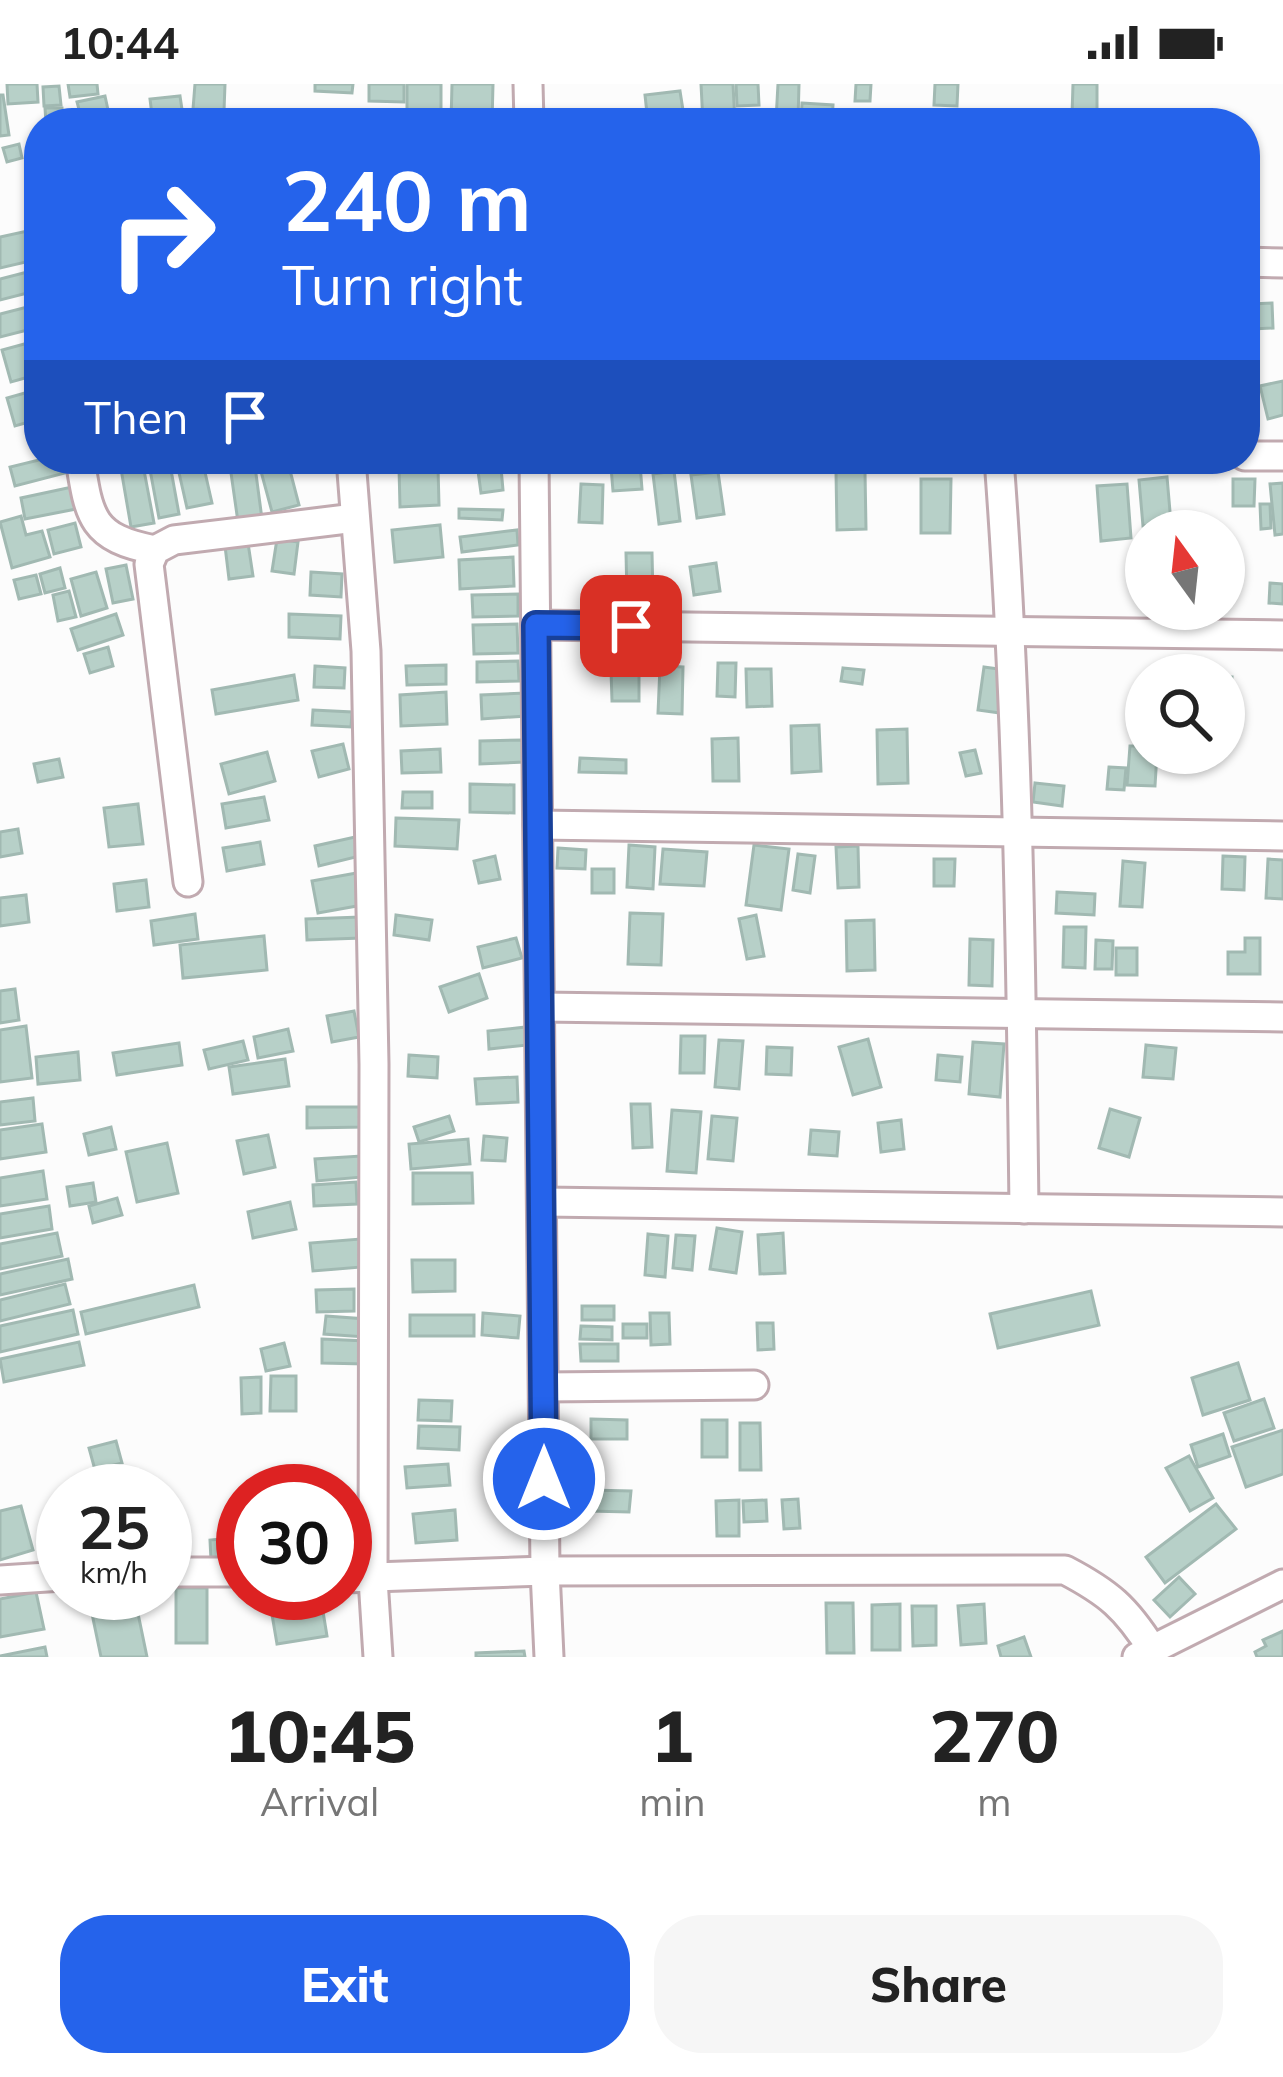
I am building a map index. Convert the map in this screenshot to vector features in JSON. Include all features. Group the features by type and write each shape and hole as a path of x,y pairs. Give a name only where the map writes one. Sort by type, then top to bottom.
{"street":[{"path":"82,474 96,523 118,543 155,550 174,540 355,518"},
{"path":"352,474 366,651 374,1041 362,1464"},
{"path":"534,474 545,1571 550,1657"},
{"path":"999,474 1012,632 1020,832 1024,1209"},
{"path":"155,550 149,564 188,882"},
{"path":"536,625 1283,635"},
{"path":"538,824 1283,836"},
{"path":"541,1007 1283,1018"},
{"path":"544,1202 1283,1212"},
{"path":"544,1387 754,1385"},
{"path":"372,1578 545,1571 1065,1570 1102,1589 1127,1610 1144,1653 1283,1585"},
{"path":"0,1580 36,1578"},
{"path":"369,1620 378,1657"}],"building":[{"path":"7,84 37,84 38,102 8,104"},
{"path":"68,84 97,84 98,94 70,97"},
{"path":"195,84 225,84 224,108 193,108"},
{"path":"315,84 353,84 352,93 315,91"},
{"path":"369,84 404,84 404,102 369,101"},
{"path":"407,84 441,84 441,108 407,108"},
{"path":"452,84 493,84 492,108 451,108"},
{"path":"701,84 733,84 734,108 702,108"},
{"path":"736,84 758,84 759,105 737,106"},
{"path":"778,84 799,84 798,108 777,108"},
{"path":"856,84 871,84 870,101 855,101"},
{"path":"935,84 958,84 957,106 934,105"},
{"path":"1073,84 1097,84 1097,108 1072,108"},
{"path":"59,86 61,105 44,106 43,87"},
{"path":"680,91 683,108 646,108 645,95"},
{"path":"0,95 9,135 0,136"},
{"path":"105,96 108,108 79,108 77,102"},
{"path":"180,96 182,108 151,108 150,99"},
{"path":"802,103 833,105 833,108 802,108"},
{"path":"19,144 22,158 7,162 3,148"},
{"path":"24,232 24,262 0,268 0,237"},
{"path":"24,273 24,294 0,300 0,279"},
{"path":"1272,303 1273,328 1260,329 1260,304"},
{"path":"24,308 24,331 0,337 0,314"},
{"path":"24,344 24,378 11,382 2,350"},
{"path":"1283,381 1283,415 1268,419 1260,386"},
{"path":"24,393 24,423 15,426 7,398"},
{"path":"24,464 24,474 61,474 15,486 10,467"},
{"path":"122,474 145,474 154,523 131,527"},
{"path":"151,474 172,474 179,514 159,518"},
{"path":"179,474 205,474 212,503 187,508"},
{"path":"231,474 256,474 262,519 238,522"},
{"path":"262,474 291,474 299,505 272,512"},
{"path":"399,474 438,474 439,505 400,507"},
{"path":"478,474 502,474 503,490 481,493"},
{"path":"612,474 641,474 642,489 613,491"},
{"path":"653,474 674,474 680,521 659,524"},
{"path":"718,474 724,514 697,518 691,475"},
{"path":"836,474 865,474 866,529 837,530"},
{"path":"1167,477 1170,510 1142,510 1139,480"},
{"path":"921,479 951,479 950,533 921,533"},
{"path":"1233,479 1255,479 1254,506 1233,506"},
{"path":"1283,483 1283,534 1275,535 1270,484"},
{"path":"581,484 603,485 602,523 579,522"},
{"path":"1127,484 1125,539 1101,541 1097,486"},
{"path":"72,487 76,509 25,519 21,498"},
{"path":"1260,504 1270,504 1271,528 1261,529"},
{"path":"459,509 503,510 502,520 459,518"},
{"path":"21,516 26,535 42,531 50,557 12,568 0,522"},
{"path":"75,523 81,547 54,554 48,530"},
{"path":"440,525 443,557 395,562 392,530"},
{"path":"517,530 518,545 462,552 460,537"},
{"path":"277,539 298,542 294,574 272,571"},
{"path":"248,543 253,576 229,579 225,546"},
{"path":"626,553 652,553 653,597 627,597"},
{"path":"513,557 514,586 460,589 459,560"},
{"path":"716,563 720,591 694,595 690,567"},
{"path":"126,565 133,599 113,603 106,569"},
{"path":"60,568 65,588 45,593 40,574"},
{"path":"96,572 107,608 81,616 71,579"},
{"path":"311,572 342,574 341,597 310,595"},
{"path":"36,575 41,594 19,599 14,580"},
{"path":"1270,583 1283,584 1283,604 1269,603"},
{"path":"69,591 76,617 58,621 53,595"},
{"path":"518,594 518,616 473,617 472,595"},
{"path":"116,614 123,635 78,650 71,629"},
{"path":"289,614 341,616 340,639 289,637"},
{"path":"517,624 518,653 474,654 473,625"},
{"path":"108,647 113,666 90,673 84,654"},
{"path":"518,661 519,681 477,682 477,662"},
{"path":"718,663 736,663 735,697 717,696"},
{"path":"446,665 446,684 407,685 406,666"},
{"path":"315,666 345,668 344,688 314,687"},
{"path":"660,666 683,667 682,714 658,713"},
{"path":"984,667 1006,670 1000,713 978,710"},
{"path":"843,668 864,670 862,684 841,681"},
{"path":"639,669 639,701 612,701 611,670"},
{"path":"746,669 771,669 772,706 747,707"},
{"path":"294,675 298,700 216,714 212,690"},
{"path":"446,692 447,724 401,726 400,695"},
{"path":"525,693 526,716 482,719 481,695"},
{"path":"313,710 352,712 351,727 312,725"},
{"path":"819,725 821,771 792,773 791,726"},
{"path":"907,729 908,783 878,784 877,730"},
{"path":"738,738 739,781 713,781 712,739"},
{"path":"523,740 524,762 480,764 480,741"},
{"path":"343,744 349,769 319,777 312,751"},
{"path":"440,749 441,772 402,773 401,751"},
{"path":"975,750 981,773 966,776 960,753"},
{"path":"267,752 275,781 229,794 221,764"},
{"path":"580,758 626,760 626,773 579,772"},
{"path":"59,759 63,777 38,782 34,764"},
{"path":"1109,767 1125,768 1124,790 1107,789"},
{"path":"1128,774 1156,774 1155,786 1127,785"},
{"path":"1035,783 1064,786 1062,806 1033,802"},
{"path":"470,784 514,785 514,813 470,812"},
{"path":"403,792 432,792 432,808 402,808"},
{"path":"264,797 269,820 226,828 222,804"},
{"path":"138,804 143,844 109,847 104,808"},
{"path":"396,818 459,820 457,849 395,846"},
{"path":"18,829 22,853 0,857 0,832"},
{"path":"355,837 360,856 319,866 315,846"},
{"path":"260,842 264,864 227,871 223,848"},
{"path":"629,845 655,847 653,889 627,887"},
{"path":"754,845 789,849 781,910 746,905"},
{"path":"858,846 859,887 838,888 836,847"},
{"path":"558,848 586,850 585,869 557,868"},
{"path":"663,849 707,852 704,886 660,884"},
{"path":"798,854 815,856 810,893 793,890"},
{"path":"495,856 500,879 479,883 474,861"},
{"path":"1223,856 1245,857 1244,890 1222,889"},
{"path":"934,859 955,859 954,886 934,886"},
{"path":"1268,859 1283,860 1283,899 1266,898"},
{"path":"1123,861 1145,863 1142,907 1120,906"},
{"path":"592,869 614,869 614,893 592,893"},
{"path":"362,872 368,904 318,913 312,881"},
{"path":"146,880 149,907 117,911 114,884"},
{"path":"1057,892 1095,894 1094,915 1056,913"},
{"path":"26,895 29,922 0,926 0,898"},
{"path":"630,913 663,914 661,965 628,964"},
{"path":"195,914 198,939 154,945 151,921"},
{"path":"396,915 432,920 429,940 394,935"},
{"path":"756,915 764,956 747,959 739,919"},
{"path":"360,917 361,938 307,940 306,919"},
{"path":"874,920 875,970 847,971 846,921"},
{"path":"1064,927 1086,927 1085,968 1063,967"},
{"path":"264,936 267,970 183,978 180,945"},
{"path":"516,938 522,958 483,968 478,947"},
{"path":"1245,938 1260,938 1260,974 1228,974 1228,952 1245,952"},
{"path":"970,939 993,940 992,986 969,985"},
{"path":"1096,940 1113,941 1112,969 1095,969"},
{"path":"1116,948 1137,948 1137,975 1116,975"},
{"path":"479,974 487,998 449,1012 440,987"},
{"path":"15,989 19,1020 0,1023 0,991"},
{"path":"354,1011 359,1037 332,1042 327,1016"},
{"path":"26,1026 32,1078 0,1082 0,1030"},
{"path":"526,1027 528,1045 489,1049 488,1031"},
{"path":"288,1029 293,1051 258,1058 254,1037"},
{"path":"681,1036 705,1036 704,1073 680,1073"},
{"path":"868,1039 881,1087 853,1095 839,1047"},
{"path":"719,1040 743,1041 739,1089 715,1087"},
{"path":"243,1041 248,1060 209,1069 204,1050"},
{"path":"973,1042 1004,1044 1000,1097 969,1094"},
{"path":"179,1043 182,1065 117,1075 113,1053"},
{"path":"1146,1045 1176,1048 1173,1079 1143,1077"},
{"path":"767,1047 792,1048 791,1075 766,1074"},
{"path":"78,1052 80,1080 38,1084 36,1057"},
{"path":"409,1055 438,1057 437,1078 408,1076"},
{"path":"938,1055 962,1057 960,1082 936,1080"},
{"path":"285,1059 289,1086 233,1094 229,1067"},
{"path":"517,1077 518,1102 477,1104 475,1079"},
{"path":"33,1098 35,1121 0,1125 0,1102"},
{"path":"631,1104 650,1104 652,1147 633,1148"},
{"path":"307,1107 365,1107 365,1127 307,1128"},
{"path":"1110,1109 1140,1118 1129,1157 1099,1148"},
{"path":"672,1110 701,1112 696,1173 667,1171"},
{"path":"449,1116 454,1131 419,1142 414,1127"},
{"path":"712,1116 737,1118 733,1161 708,1159"},
{"path":"901,1120 904,1149 881,1152 878,1123"},
{"path":"42,1124 46,1152 0,1159 0,1130"},
{"path":"111,1127 116,1149 89,1155 84,1134"},
{"path":"811,1130 839,1132 837,1156 809,1154"},
{"path":"268,1135 275,1167 244,1174 237,1141"},
{"path":"484,1136 507,1138 505,1161 482,1160"},
{"path":"468,1139 470,1164 411,1169 409,1144"},
{"path":"167,1143 178,1193 137,1202 126,1152"},
{"path":"361,1156 363,1177 317,1181 315,1159"},
{"path":"43,1171 47,1199 0,1206 0,1178"},
{"path":"413,1173 472,1173 473,1203 413,1204"},
{"path":"356,1182 357,1204 314,1206 313,1185"},
{"path":"93,1183 96,1202 70,1206 67,1187"},
{"path":"117,1198 122,1215 93,1223 89,1206"},
{"path":"290,1202 296,1229 253,1238 248,1212"},
{"path":"49,1206 52,1229 0,1238 0,1214"},
{"path":"717,1228 742,1232 736,1273 710,1269"},
{"path":"57,1233 62,1256 0,1269 0,1244"},
{"path":"783,1233 785,1273 760,1274 758,1235"},
{"path":"648,1234 668,1236 665,1277 645,1275"},
{"path":"676,1235 695,1236 692,1270 673,1268"},
{"path":"360,1239 362,1267 313,1271 310,1243"},
{"path":"68,1259 72,1279 0,1295 0,1274"},
{"path":"412,1260 455,1260 455,1291 413,1292"},
{"path":"65,1284 70,1304 0,1321 0,1300"},
{"path":"194,1285 199,1307 86,1334 81,1312"},
{"path":"354,1289 354,1311 317,1312 316,1290"},
{"path":"1091,1291 1099,1325 998,1348 990,1314"},
{"path":"582,1306 614,1306 614,1320 582,1320"},
{"path":"73,1310 78,1334 0,1352 0,1326"},
{"path":"483,1313 520,1316 518,1338 482,1335"},
{"path":"650,1313 669,1313 670,1344 651,1345"},
{"path":"410,1315 474,1315 474,1336 410,1336"},
{"path":"326,1316 366,1319 365,1337 324,1334"},
{"path":"757,1323 773,1323 774,1349 758,1350"},
{"path":"623,1324 647,1324 647,1338 623,1338"},
{"path":"581,1326 612,1327 612,1340 580,1339"},
{"path":"322,1339 366,1341 365,1364 322,1363"},
{"path":"79,1342 84,1365 4,1382 0,1359"},
{"path":"284,1343 290,1366 266,1371 261,1349"},
{"path":"580,1344 618,1344 618,1361 581,1361"},
{"path":"1238,1363 1250,1400 1203,1415 1192,1378"},
{"path":"271,1376 296,1376 296,1411 270,1411"},
{"path":"261,1377 261,1413 242,1414 241,1378"},
{"path":"1264,1399 1274,1428 1234,1441 1224,1413"},
{"path":"419,1400 452,1401 451,1421 418,1420"},
{"path":"591,1419 627,1420 627,1439 591,1439"},
{"path":"702,1420 727,1420 727,1457 702,1457"},
{"path":"740,1423 760,1423 761,1470 740,1470"},
{"path":"419,1426 460,1427 459,1450 418,1448"},
{"path":"1283,1430 1283,1474 1246,1487 1232,1447"},
{"path":"1223,1434 1230,1456 1198,1467 1191,1445"},
{"path":"116,1441 122,1463 93,1464 89,1448"},
{"path":"1189,1456 1213,1498 1190,1511 1166,1468"},
{"path":"448,1464 450,1485 407,1488 405,1467"},
{"path":"589,1490 631,1491 629,1512 589,1511"},
{"path":"798,1499 800,1528 784,1529 782,1500"},
{"path":"739,1500 739,1536 717,1536 716,1501"},
{"path":"766,1500 767,1521 744,1522 743,1501"},
{"path":"1216,1504 1236,1529 1165,1583 1146,1557"},
{"path":"21,1506 33,1550 0,1560 0,1511"},
{"path":"455,1510 457,1540 416,1543 413,1514"},
{"path":"216,1539 216,1560 211,1560 210,1540"},
{"path":"1179,1577 1195,1594 1170,1617 1154,1600"},
{"path":"192,1588 207,1588 207,1643 176,1643 176,1620 192,1620"},
{"path":"36,1592 36,1620 42,1620 44,1629 0,1637 0,1599"},
{"path":"826,1603 853,1603 854,1653 827,1653"},
{"path":"900,1604 900,1650 872,1650 872,1605"},
{"path":"984,1604 986,1643 961,1645 958,1606"},
{"path":"912,1606 936,1606 936,1645 913,1646"},
{"path":"93,1620 139,1620 147,1657 101,1657"},
{"path":"273,1620 324,1620 327,1636 277,1644"},
{"path":"1283,1631 1283,1657 1257,1657 1255,1652 1266,1646 1263,1640"},
{"path":"1024,1637 1031,1657 1001,1657 998,1646"},
{"path":"45,1647 47,1657 0,1657 0,1656"},
{"path":"524,1651 525,1657 476,1657 476,1653"}],"route":[{"path":"544,1479 536,625 631,626"}]}
